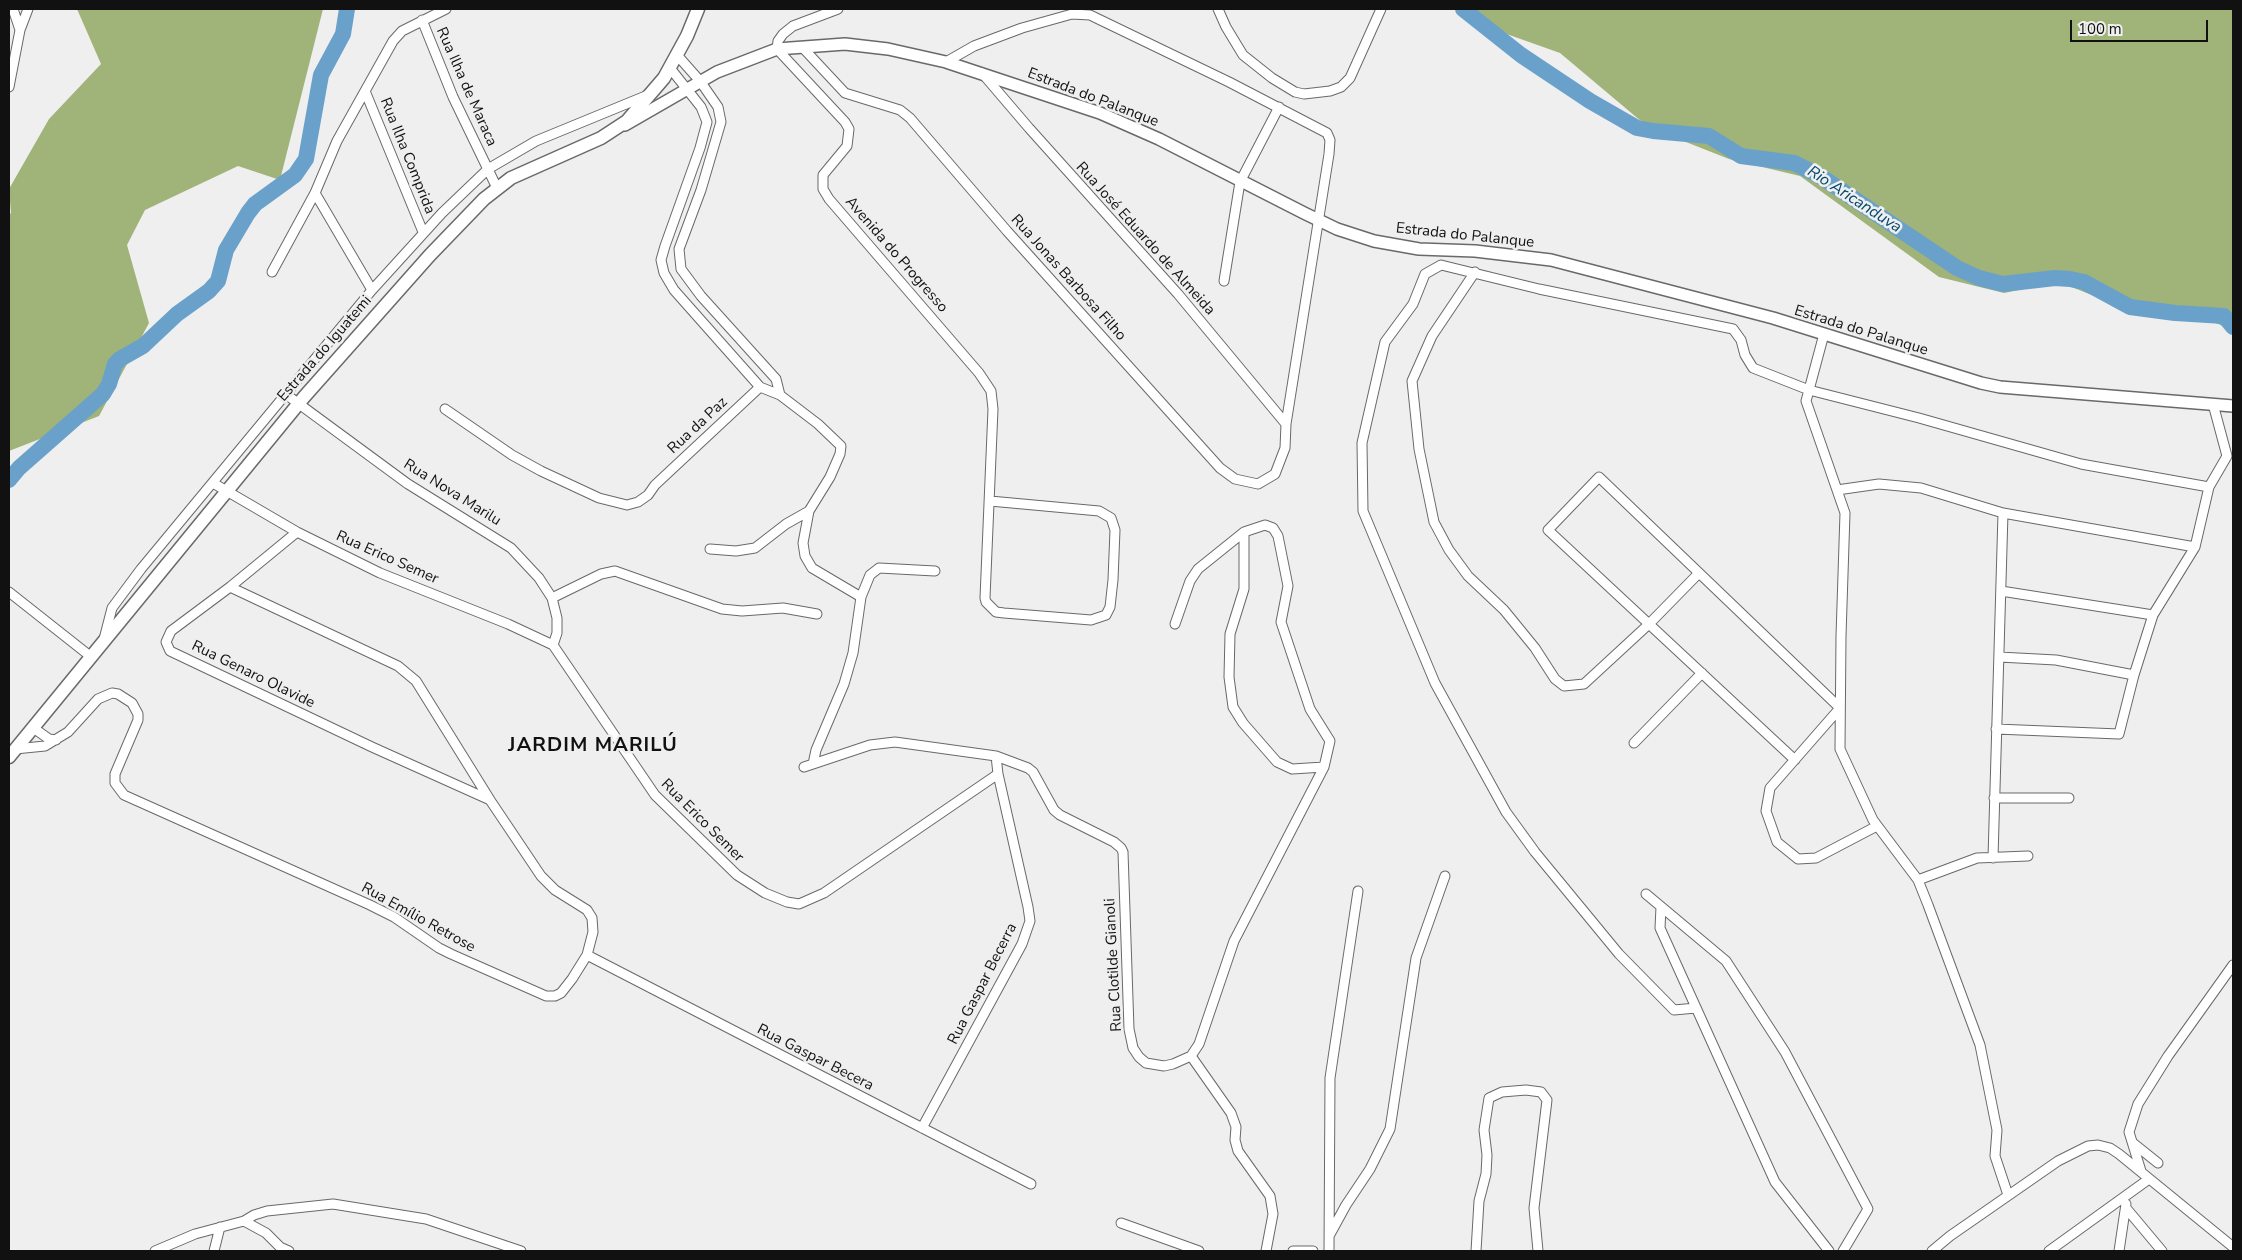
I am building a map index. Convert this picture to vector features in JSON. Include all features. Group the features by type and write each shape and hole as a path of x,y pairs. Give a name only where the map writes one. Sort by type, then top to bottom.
{"main road":[{"name":"Estrada do Iguatemi","path":"12,753 298,404 430,255 497,188 525,171 615,131 632,116 670,68 698,9"}],"street":[{"path":"13,9 20,30"},
{"path":"9,88 20,30 28,9"},
{"name":"Rua Ilha de Maraca","path":"446,9 422,20 453,97 497,188"},
{"path":"777,48 778,41 783,34 794,26 838,9"},
{"path":"1218,9 1226,27 1243,55 1272,78 1295,92 1304,94 1330,91 1341,87 1350,78 1380,9"},
{"path":"946,62 993,38 1072,14 1084,14 1098,16 1279,107 1240,182 1224,281"},
{"path":"272,272 315,193 329,157 396,36 422,20"},
{"name":"Estrada do Palanque","path":"615,131 689,90 700,81 735,64 777,48 845,44 866,46 946,62 1100,114 1159,140 1320,221 1360,237 1419,249 1475,251 1551,260 1773,318 1962,379 1991,385 2233,406"},
{"name":"Avenida do Progresso","path":"777,48 845,122 849,129 848,146 823,175 822,184 826,194 980,373 991,391 994,408 985,598 990,608 1004,613 1091,620 1106,614 1110,607 1113,580 1115,530 1111,518 1099,511 990,501"},
{"name":"Rua Jonas Barbosa Filho","path":"802,48 845,93 900,110 910,118 1014,238 1220,468 1235,479 1258,484 1276,474 1280,468 1286,448 1286,424 1320,221 1329,154 1329,135 1323,129 1279,107"},
{"path":"677,55 700,81 718,106 722,122 679,249 679,261 687,279 776,379 780,395"},
{"path":"670,68 689,90 705,114 707,122 706,130 665,246 661,260 662,267 674,290 760,387 780,395 825,430 839,444 841,450 830,477 809,511 803,543 808,563 820,574 861,597"},
{"name":"Rua José Eduardo de Almeida","path":"982,73 1035,136 1178,294 1286,424"},
{"name":"Rua Ilha Comprida","path":"365,90 423,232"},
{"path":"104,640 112,608 120,596 372,290 423,232 488,169 536,141 651,94"},
{"path":"315,193 372,290"},
{"path":"1696,1008 1674,1010 1619,954 1535,852 1506,812 1435,684 1364,511 1362,443 1385,342 1413,304 1426,274 1441,265 1539,289 1732,330 1741,340 1745,354 1753,368 1809,390 1919,418 2081,464 2209,487"},
{"path":"1475,272 1432,336 1412,381 1419,449 1434,522 1449,550 1468,576 1504,610 1535,648 1555,679 1564,686 1584,684 1649,624 1699,573"},
{"path":"1824,334 1806,401 1845,513 1840,749 1872,820 1918,880 1980,1045 1997,1130 1995,1156 2008,1195"},
{"name":"Rua da Paz","path":"445,410 512,455 541,471 599,498 632,504 648,495 655,485 760,387"},
{"name":"Rua Nova Marilu","path":"286,395 408,484 506,544 539,578 552,598 557,618 557,633 553,645"},
{"path":"1996,729 2119,734 2152,615 2195,548 2209,487 2227,456 2213,404"},
{"path":"1795,760 1548,530 1599,477 1840,708"},
{"name":"Rua Erico Semer","path":"213,483 297,532 380,572 508,624 553,645 578,678 614,736 656,796 695,836 738,875 765,893 787,902 800,904 824,894 998,774"},
{"path":"1837,490 1879,484 1921,488 2003,513 2195,548"},
{"path":"710,549 736,551 755,548 786,524 809,511"},
{"path":"1993,858 2003,513"},
{"path":"1176,624 1190,581 1198,569 1244,532 1265,525 1273,528 1278,536 1288,586 1281,622 1310,709 1330,741 1324,767 1234,941 1199,1044 1191,1056 1232,1113 1236,1127 1235,1140 1238,1151 1270,1196 1273,1214 1266,1251"},
{"name":"Rua Genaro Olavide","path":"297,532 230,587 172,631 166,642 170,651 372,748 490,800"},
{"path":"1244,532 1244,589 1230,634 1229,677 1233,707 1243,723 1277,762 1285,767 1300,770 1324,767"},
{"path":"935,571 879,568 870,576 861,597 853,654 834,711 809,766 870,745 895,742 996,756"},
{"path":"552,598 601,574 615,571 722,609 742,611 783,608 817,614"},
{"name":"Rua Emílio Retrose","path":"12,753 35,749 56,740 68,732 98,700 112,694 118,694 132,703 138,714 138,720 115,774 115,783 124,795 370,905 394,917 439,948 546,996 555,996 565,989 587,955 593,932 590,913 547,883 490,800 423,691 398,666 230,587"},
{"path":"2001,591 2152,615"},
{"path":"9,592 90,656"},
{"path":"1999,657 2056,660 2134,675"},
{"path":"1634,743 1702,674"},
{"path":"1840,708 1770,788 1766,811 1777,842 1798,859 1816,858 1877,826"},
{"path":"32,728 49,739 56,740"},
{"name":"Rua Gaspar Becerra","path":"922,1128 1027,932 1030,921 998,774 996,756"},
{"name":"Rua Clotilde Gianoli","path":"996,756 1022,764 1033,772 1049,802 1060,815 1114,842 1121,848 1123,852 1129,1029 1133,1048 1146,1063 1164,1066 1191,1056"},
{"path":"1994,798 2069,798"},
{"path":"1918,880 1976,858 2028,856"},
{"path":"1329,1236 1346,1205 1370,1169 1390,1129 1416,958 1445,876"},
{"path":"1329,1251 1330,1078 1358,890"},
{"path":"1646,894 1726,961 1784,1052 1868,1209 1843,1251"},
{"path":"1661,907 1660,928 1775,1182 1829,1251"},
{"name":"Rua Gaspar Becera","path":"587,955 715,1023 1031,1184"},
{"path":"2141,1172 2129,1132 2138,1104 2168,1056 2233,965"},
{"path":"1476,1251 1479,1201 1486,1174 1484,1130 1489,1098 1502,1092 1526,1090 1541,1092 1547,1100 1534,1208 1538,1251"},
{"path":"2133,1143 2158,1163"},
{"path":"1932,1251 2058,1161 2088,1146 2098,1145 2110,1148 2233,1246"},
{"path":"2049,1251 2149,1179"},
{"path":"2119,1251 2127,1196"},
{"path":"155,1251 220,1227 244,1221 254,1214 341,1204 426,1219 521,1251"},
{"path":"2126,1208 2162,1251"},
{"path":"244,1221 266,1233 280,1249 289,1251"},
{"path":"1121,1223 1199,1251"},
{"path":"214,1251 220,1227"},
{"path":"1293,1251 1312,1251"}],"green space":[{"path":"77,9 323,9 280,180 238,166 145,210 127,245 149,323 99,416 9,451 9,215 11,213 9,189 49,119 101,64"},
{"path":"1461,9 2233,9 2233,330 2183,310 2142,315 2059,282 2004,293 1939,277 1800,176 1729,159 1648,127 1560,53 1501,32"}],"waterway":[{"name":"Rio Aricanduva","path":"9,480 19,468 103,394 109,384 115,364 120,359 143,346 177,314 209,291 218,281 226,250 248,213 255,204 295,175 306,159 321,75 343,34 347,9"},
{"name":"Rio Aricanduva","path":"1463,9 1521,55 1590,101 1637,128 1709,136 1741,156 1794,163 1820,176 1957,268 1979,278 2003,284 2055,278 2070,279 2084,282 2130,307 2175,313 2224,316 2233,327"}],"district":[{"name":"JARDIM MARILÚ","path":"593,746"}]}
